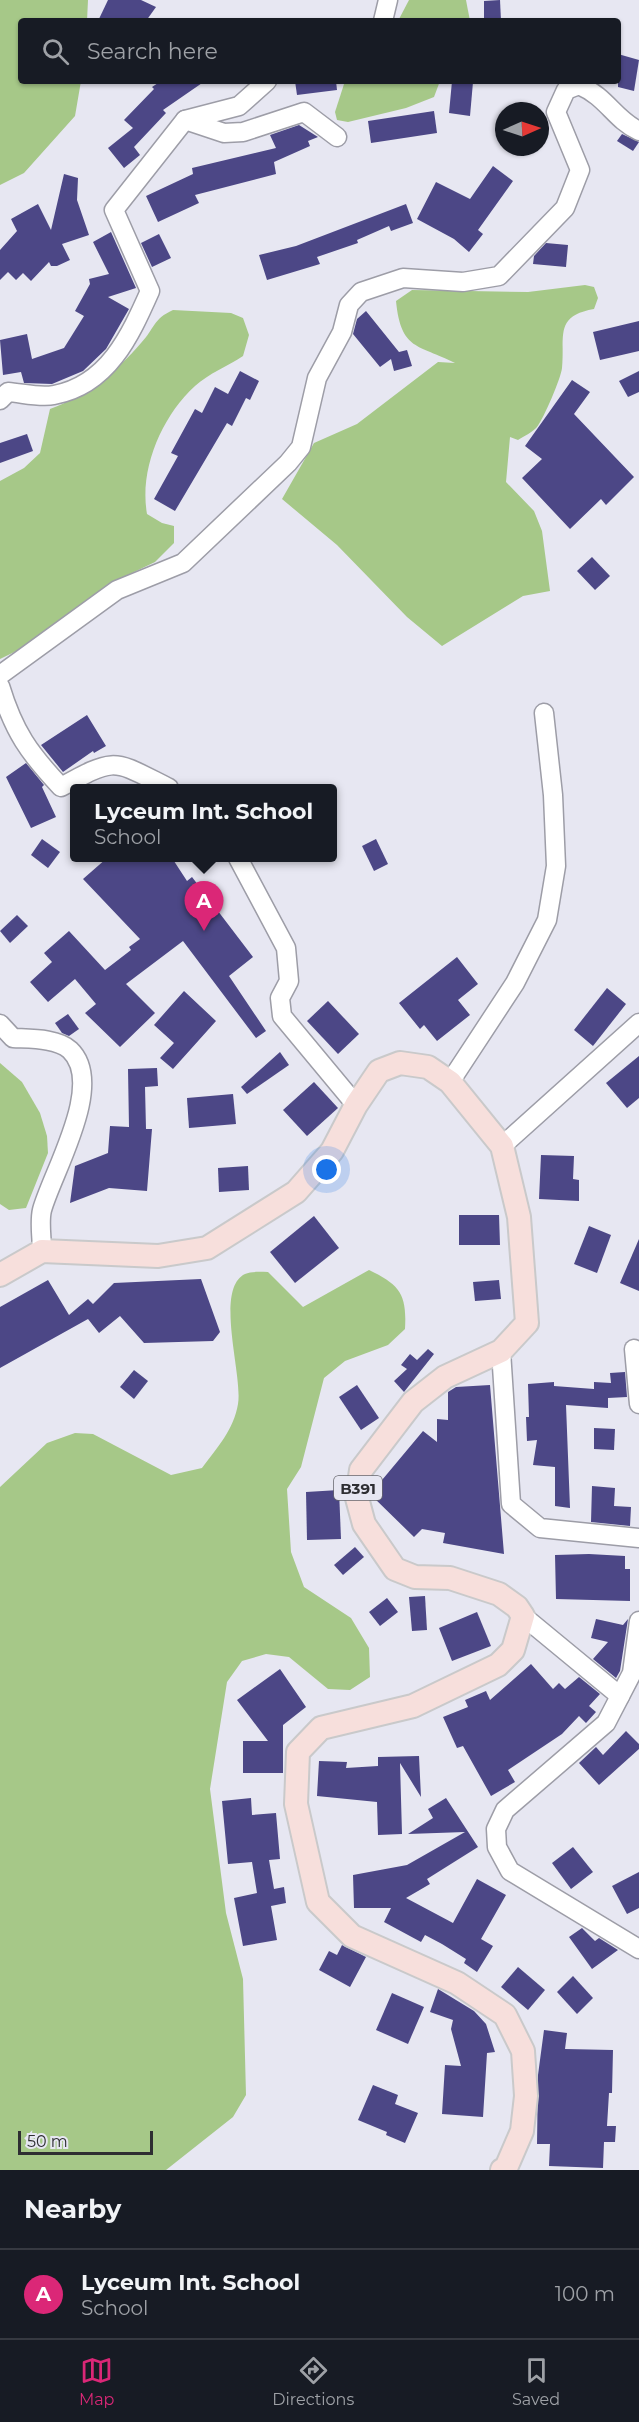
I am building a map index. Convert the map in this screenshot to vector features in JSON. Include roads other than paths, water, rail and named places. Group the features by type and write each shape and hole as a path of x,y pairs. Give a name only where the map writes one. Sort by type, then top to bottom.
{"main road":[{"name":"B391","path":"42,1251 158,1256 207,1248 296,1192 332,1151 356,1105 379,1071 400,1063 428,1067 450,1082 502,1146 519,1217 526,1323 501,1351 445,1377 414,1402 361,1470 357,1498 364,1524 395,1569 416,1577 450,1578 499,1594 517,1606 523,1616"},
{"path":"0,1275 42,1251"},
{"path":"508,2169 522,2131 526,2096 523,2051 504,2015 457,1983 352,1936 318,1902 296,1804 298,1752 321,1728 413,1706 498,1665 513,1650 523,1616"}],"street":[{"path":"384,18 388,0"},
{"path":"0,400 8,392 52,395 82,386 111,362 130,335 150,291 114,210 185,120 239,106 264,84"},
{"path":"0,675 117,590 183,562 288,463 301,447 317,378 342,332 349,305 361,292 403,278 463,282 499,276 565,208 580,170 556,112 566,90 579,85 596,92 629,126 639,131"},
{"path":"185,120 224,133 243,132 304,112 337,137"},
{"path":"0,686 7,708 28,751 61,788 99,766 121,764 159,784"},
{"path":"450,1082 515,982 547,920 556,866 553,795 544,713"},
{"path":"240,862 286,948 289,981 280,998 282,1016 356,1105"},
{"path":"502,1146 639,1023"},
{"path":"0,1024 13,1038 51,1041 70,1050 83,1073 75,1129 41,1212 42,1251"},
{"path":"634,1349 639,1404"},
{"path":"501,1351 511,1504 540,1528 639,1538"},
{"path":"639,1532 639,1547"},
{"path":"523,1616 620,1696"},
{"path":"639,1621 632,1674 606,1723 504,1810 496,1828 497,1847 510,1871 639,1949"}],"place":[{"name":"Lyceum Int. School","path":"204,931"}]}
